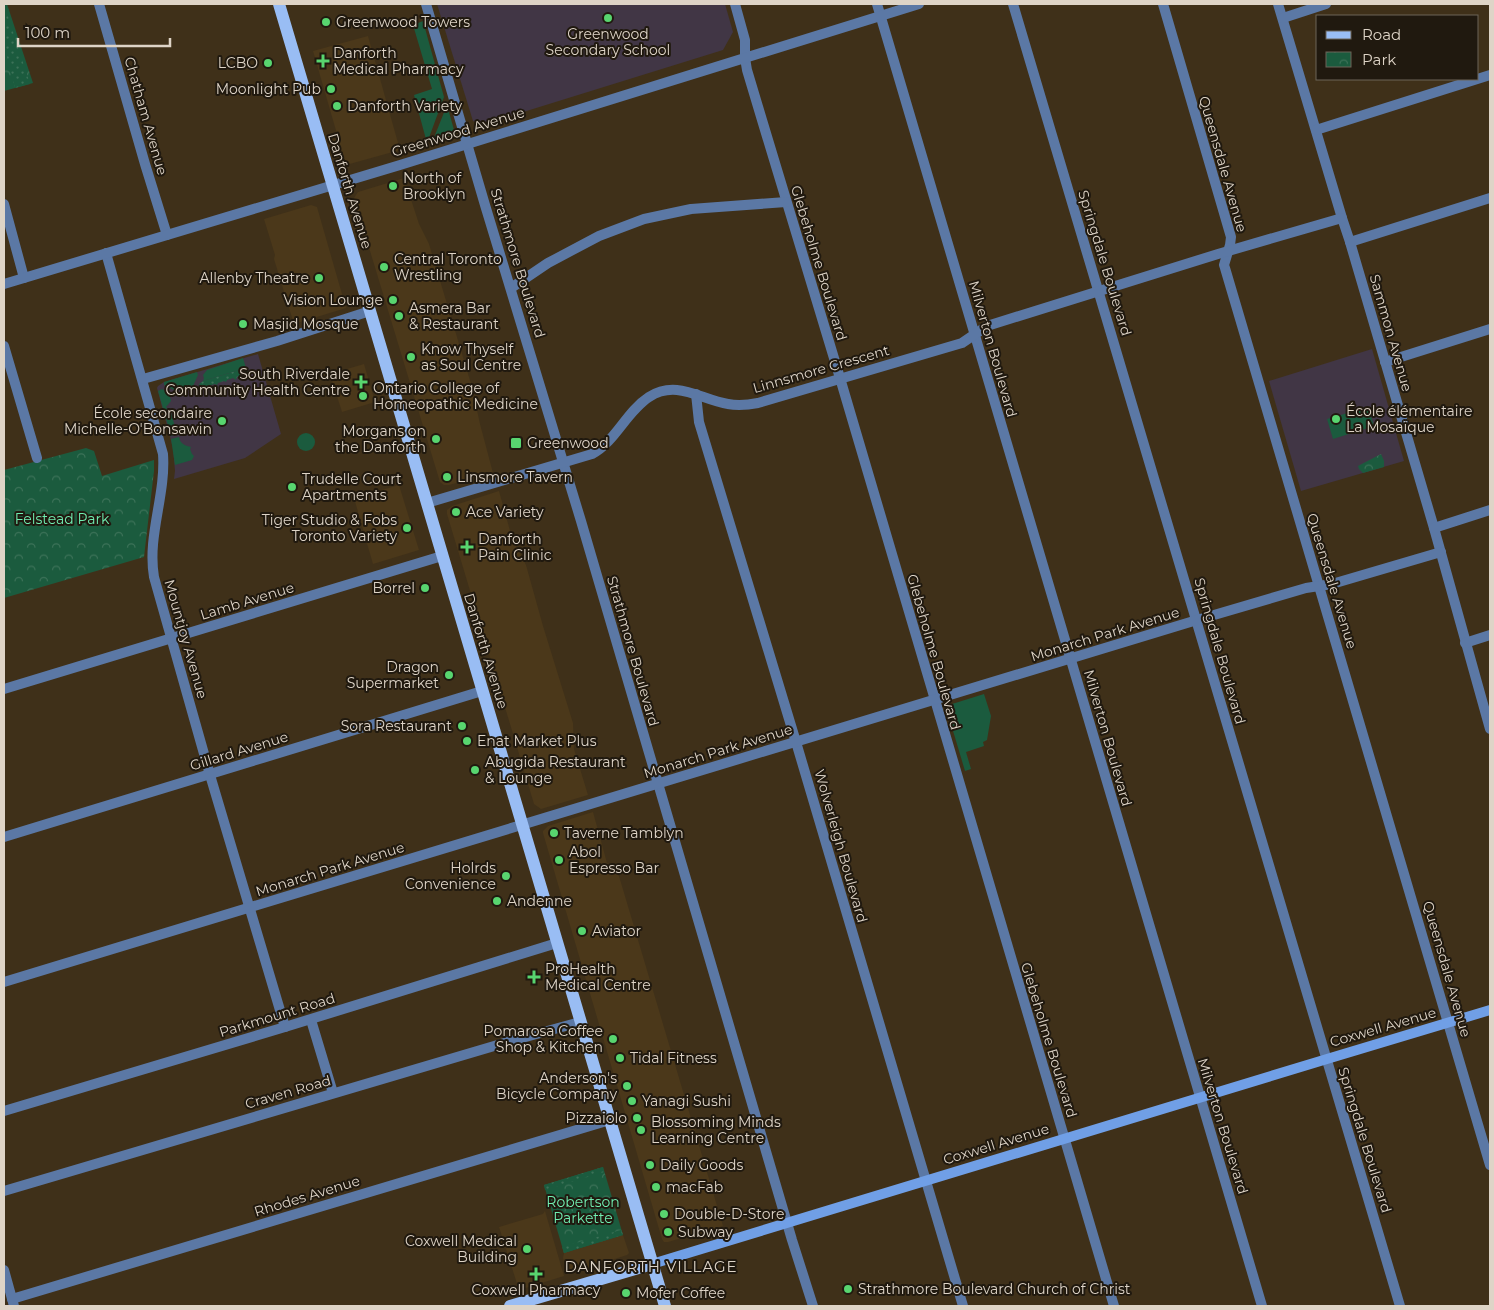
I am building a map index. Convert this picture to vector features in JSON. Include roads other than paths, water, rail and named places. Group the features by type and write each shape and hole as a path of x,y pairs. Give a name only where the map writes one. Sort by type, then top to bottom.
{"main road":[{"name":"Danforth Avenue","path":"279,4 665,1306"},
{"name":"Coxwell Avenue","path":"510,1306 1490,1010"}],"street":[{"name":"Chatham Avenue","path":"99,4 167,235"},
{"name":"Strathmore Boulevard","path":"426,4 813,1306"},
{"name":"Glebeholme Boulevard","path":"735,4 745,40 745,58 751,82 1114,1306"},
{"name":"Milverton Boulevard","path":"877,4 1262,1306"},
{"name":"Greenwood Avenue","path":"4,284 919,4"},
{"name":"Springdale Boulevard","path":"1013,4 1100,291 1400,1306"},
{"name":"Queensdale Avenue","path":"1163,4 1231,237 1224,265 1490,1165"},
{"name":"Sammon Avenue","path":"1278,4 1434,528 1490,729"},
{"path":"1283,18 1326,4"},
{"path":"1316,130 1474,80"},
{"path":"1350,242 1490,198"},
{"path":"511,288 548,262 599,236 644,219 691,209 786,202"},
{"path":"4,204 24,278"},
{"name":"Linnsmore Crescent","path":"427,504 578,459 600,449 616,433 630,413 650,396 673,390 686,390 726,404 741,406 758,403 962,343 987,326 1228,251 1342,218"},
{"name":"Mountjoy Avenue","path":"106,253 163,454 163,472 152,562 154,577 210,775 286,1028"},
{"path":"143,379 277,341 370,311"},
{"path":"1385,362 1490,328"},
{"path":"4,346 37,458"},
{"name":"Wolverleigh Boulevard","path":"696,394 700,422 963,1306"},
{"path":"1434,528 1490,510"},
{"name":"Monarch Park Avenue","path":"4,982 1197,620 1306,588 1332,584 1440,552"},
{"name":"Lamb Avenue","path":"4,689 442,556"},
{"path":"1466,643 1490,635"},
{"name":"Gillard Avenue","path":"4,837 482,691"},
{"name":"Parkmount Road","path":"4,1111 286,1028 558,943"},
{"path":"311,1020 333,1093"},
{"name":"Craven Road","path":"4,1191 511,1040 580,1022"},
{"name":"Rhodes Avenue","path":"13,1302 610,1120"},
{"path":"4,1270 13,1302"}],"place":[{"name":"Greenwood Secondary School","path":"608,18"},
{"name":"Greenwood Towers","path":"326,22"},
{"name":"Danforth Medical Pharmacy","path":"323,61"},
{"name":"LCBO","path":"268,63"},
{"name":"Moonlight Pub","path":"331,89"},
{"name":"Danforth Variety","path":"337,106"},
{"name":"North of Brooklyn","path":"393,186"},
{"name":"Central Toronto Wrestling","path":"384,267"},
{"name":"Allenby Theatre","path":"319,278"},
{"name":"Vision Lounge","path":"393,300"},
{"name":"Asmera Bar & Restaurant","path":"399,316"},
{"name":"Masjid Mosque","path":"243,324"},
{"name":"Know Thyself as Soul Centre","path":"411,357"},
{"name":"South Riverdale Community Health Centre","path":"361,382"},
{"name":"Ontario College of Homeopathic Medicine","path":"363,396"},
{"name":"École élémentaire La Mosaïque","path":"1336,419"},
{"name":"École secondaire Michelle-O'Bonsawin","path":"222,421"},
{"name":"Morgans on the Danforth","path":"436,439"},
{"name":"Greenwood","path":"516,443"},
{"name":"Linsmore Tavern","path":"447,477"},
{"name":"Trudelle Court Apartments","path":"292,487"},
{"name":"Ace Variety","path":"456,512"},
{"name":"Tiger Studio & Fobs Toronto Variety","path":"407,528"},
{"name":"Danforth Pain Clinic","path":"467,547"},
{"name":"Borrel","path":"425,588"},
{"name":"Dragon Supermarket","path":"449,675"},
{"name":"Sora Restaurant","path":"462,726"},
{"name":"Enat Market Plus","path":"467,741"},
{"name":"Abugida Restaurant & Lounge","path":"475,770"},
{"name":"Taverne Tamblyn","path":"554,833"},
{"name":"Abol Espresso Bar","path":"559,860"},
{"name":"Holrds Convenience","path":"506,876"},
{"name":"Andenne","path":"497,901"},
{"name":"Aviator","path":"582,931"},
{"name":"ProHealth Medical Centre","path":"534,977"},
{"name":"Pomarosa Coffee Shop & Kitchen","path":"613,1039"},
{"name":"Tidal Fitness","path":"620,1058"},
{"name":"Anderson's Bicycle Company","path":"627,1086"},
{"name":"Yanagi Sushi","path":"632,1101"},
{"name":"Pizzaiolo","path":"637,1118"},
{"name":"Blossoming Minds Learning Centre","path":"641,1130"},
{"name":"Daily Goods","path":"650,1165"},
{"name":"macFab","path":"656,1187"},
{"name":"Double-D-Store","path":"664,1214"},
{"name":"Subway","path":"668,1232"},
{"name":"Coxwell Medical Building","path":"527,1249"},
{"name":"Coxwell Pharmacy","path":"536,1274"},
{"name":"Strathmore Boulevard Church of Christ","path":"848,1289"},
{"name":"Mofer Coffee","path":"626,1293"}],"district":[{"name":"DANFORTH VILLAGE","path":"651,1266"}],"park label":[{"name":"Felstead Park","path":"62,519"},
{"name":"Robertson Parkette","path":"583,1210"}]}
